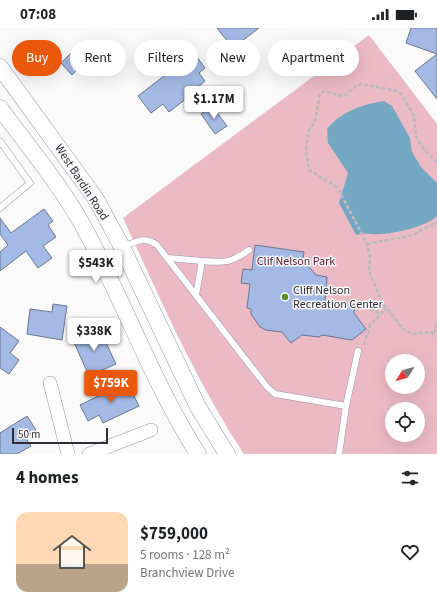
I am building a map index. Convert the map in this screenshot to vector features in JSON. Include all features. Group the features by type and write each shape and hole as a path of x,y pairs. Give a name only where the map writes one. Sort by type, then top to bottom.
{"street":[{"name":"West Bardin Road","path":"0,67 96,199 122,247 198,407 227,454"},
{"name":"West Bardin Road","path":"0,108 53,180 80,220 100,258 155,379 176,420 198,454"},
{"path":"100,258 122,247"},
{"path":"50,384 68,454"},
{"path":"89,454 151,430"}],"lane":[{"path":"0,141 30,183 0,208"},
{"path":"122,247 139,240 149,240 157,245 267,388 275,394 346,406"},
{"path":"168,258 222,262 232,261 249,250"},
{"path":"196,295 202,260"},
{"path":"339,454 346,406 358,351"}],"path":[{"path":"437,162 426,152 416,137 414,116 402,95 397,91 362,84 356,86 346,95 342,96 324,91 320,94 315,121 310,130 306,157 309,170 337,187 340,192 367,244 370,256 369,271 386,310 403,329 410,334 434,333 437,336"},
{"path":"367,244 410,236 437,222"},
{"path":"345,304 346,300 351,301 380,314"},
{"path":"358,351 363,346 370,325 386,310"},
{"path":"434,333 437,321"}],"green space":[{"name":"Clif Nelson Park","path":"369,35 437,124 437,454 244,454 226,426 194,368 123,218 314,76 359,76 359,42"}],"water":[{"path":"384,101 392,106 410,138 412,152 421,167 437,183 437,216 432,220 403,231 356,235 339,203 348,173 328,143 327,129 339,118 352,110"}],"building":[{"path":"217,28 259,28 243,40 227,40"},
{"path":"411,28 437,28 437,54 406,43"},
{"path":"70,54 70,73 62,64 62,62"},
{"path":"437,54 437,99 415,71"},
{"path":"198,58 205,68 199,73 205,81 198,87 200,88 169,112 163,104 151,113 138,96 164,76 198,76"},
{"path":"212,106 227,126 215,134 201,114"},
{"path":"44,209 53,221 48,225 56,237 43,246 52,258 38,268 26,251 0,271 0,252 8,245 0,234 0,218 11,233"},
{"name":"Cliff Nelson Recreation Center","path":"255,245 304,252 302,265 308,266 316,275 327,277 325,301 355,305 354,313 366,329 352,340 322,335 319,337 302,335 291,343 282,332 266,330 260,327 251,314 251,309 247,308 250,284 241,283 243,269 252,270"},
{"path":"53,304 67,306 62,340 27,334 30,309 52,312"},
{"path":"0,327 19,341 10,353 19,360 9,374 0,368"},
{"path":"99,328 116,364 89,376 73,340"},
{"path":"127,382 139,406 103,423 99,415 88,421 80,405"},
{"path":"27,416 36,430 25,437 31,446 17,454 0,454 0,433"}],"place":[{"name":"Cliff Nelson Recreation Center","path":"285,297"}]}
